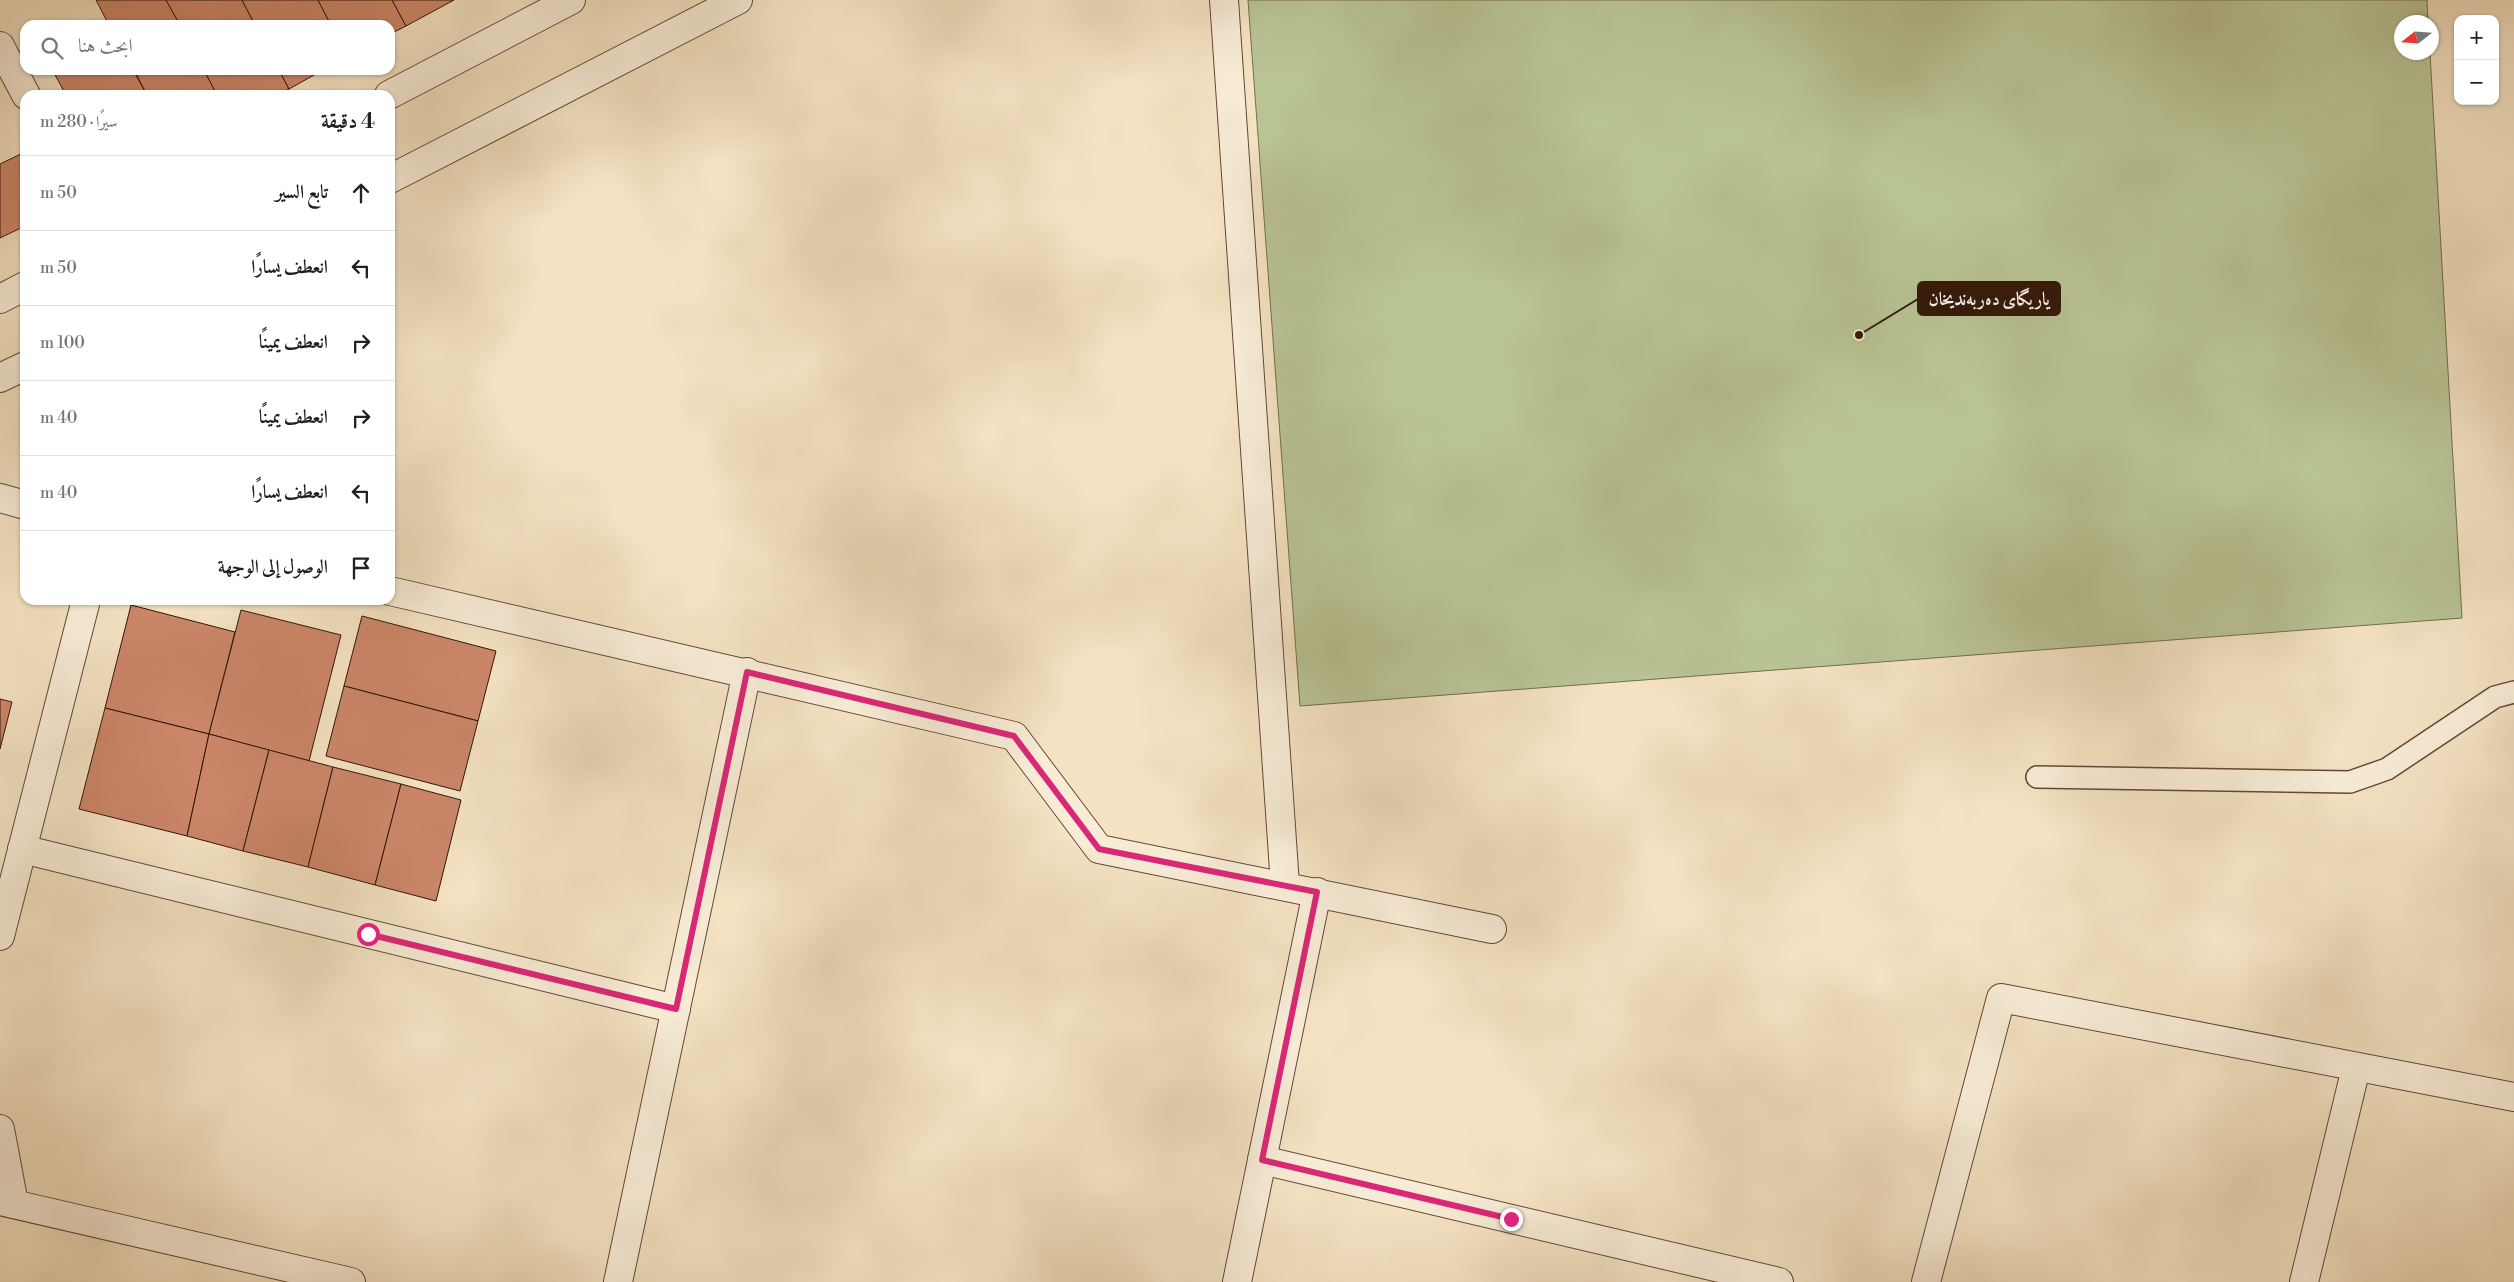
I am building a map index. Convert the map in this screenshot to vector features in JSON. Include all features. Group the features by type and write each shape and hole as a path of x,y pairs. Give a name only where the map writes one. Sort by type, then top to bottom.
{"street":[{"path":"395,92 571,0"},
{"path":"395,176 738,0"},
{"path":"1224,0 1285,885"},
{"path":"0,46 23,90"},
{"path":"0,299 20,289"},
{"path":"0,378 20,368"},
{"path":"0,498 20,504"},
{"path":"395,592 747,672 1014,736 1099,849 1285,885 1492,929"},
{"path":"0,936 85,605"},
{"path":"618,1282 747,672"},
{"path":"22,849 676,1009"},
{"path":"1237,1282 1317,892"},
{"path":"1926,1282 2001,998 2514,1097"},
{"path":"2304,1282 2356,1068"},
{"path":"0,1129 7,1202 351,1282"},
{"path":"1262,1160 1779,1282"}],"lane":[{"path":"2036,777 2350,782 2387,769 2495,697 2514,692"}],"green space":[{"path":"1248,0 2427,0 2428,15 2394,15 2394,60 2430,60 2462,618 1300,706"}],"building":[{"path":"96,0 166,0 177,20 106,20"},
{"path":"166,0 242,0 252,20 177,20"},
{"path":"242,0 318,0 328,20 252,20"},
{"path":"318,0 392,0 406,26 395,32 395,20 328,20"},
{"path":"392,0 454,0 406,26"},
{"path":"55,75 136,75 144,90 63,90"},
{"path":"137,75 207,75 214,90 144,90"},
{"path":"207,75 282,75 289,89 287,90 214,90"},
{"path":"282,75 314,75 289,89"},
{"path":"20,154 20,228 0,238 0,164"},
{"path":"131,605 235,632 209,734 105,708"},
{"path":"241,610 341,635 309,761 209,734"},
{"path":"362,616 496,651 478,721 344,686"},
{"path":"344,686 478,721 460,791 326,756"},
{"path":"0,699 12,702 0,749"},
{"path":"105,708 209,734 187,836 79,809"},
{"path":"209,734 269,750 243,851 187,836"},
{"path":"269,750 333,767 308,867 243,851"},
{"path":"333,767 401,784 375,885 308,867"},
{"path":"401,784 461,800 436,901 375,885"}],"place":[{"name":"یاریگاى ده‌ربه‌ندیخان","path":"1859,335"}],"route":[{"path":"368,934 676,1009 747,672 1014,736 1099,849 1317,892 1262,1160 1511,1219"}]}
